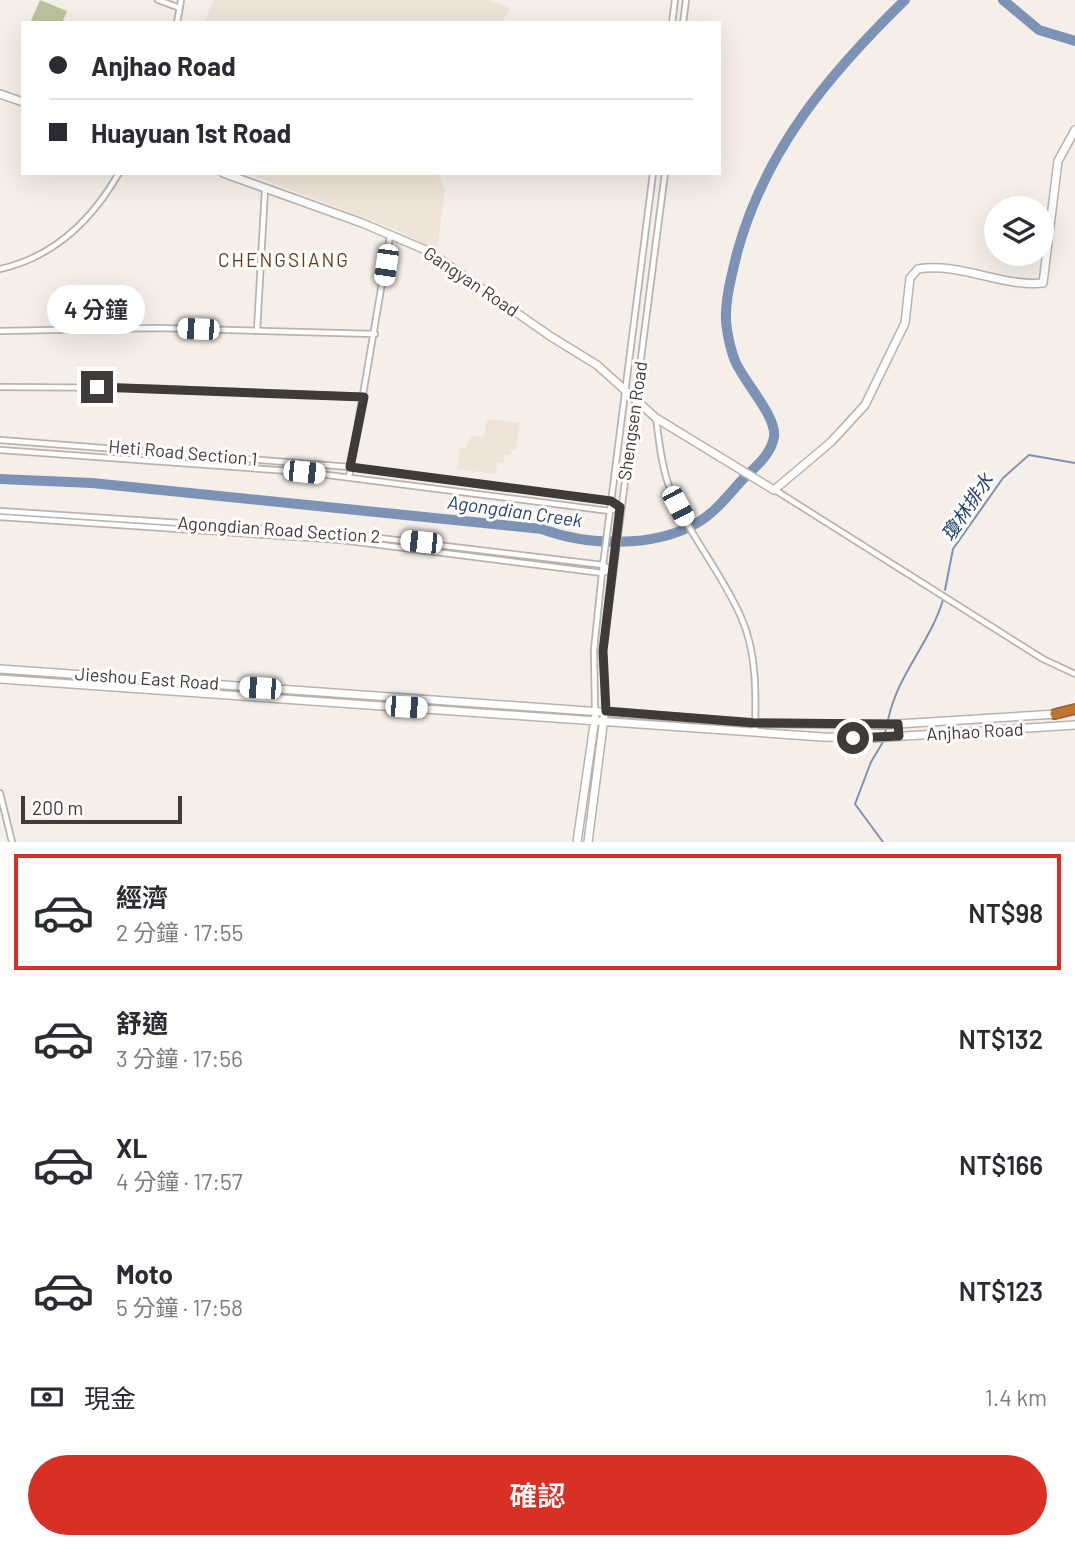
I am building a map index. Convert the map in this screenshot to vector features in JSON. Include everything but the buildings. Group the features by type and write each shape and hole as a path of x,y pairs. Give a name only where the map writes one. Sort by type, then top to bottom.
{"highway":[{"path":"1055,714 1075,711"}],"main road":[{"path":"0,94 21,101"},
{"path":"774,490 831,442 865,405 905,323 910,278 918,269 973,271 1033,284 1043,283 1058,161 1075,130"},
{"name":"Gangyan Road","path":"229,175 428,251 462,272 517,314 597,365 656,418 774,490"},
{"name":"Jieshou East Road","path":"0,669 755,723 881,725"},
{"path":"44,671 44,682"},
{"name":"Jieshou East Road","path":"0,679 594,720 755,734 874,738"},
{"path":"577,842 595,711"},
{"path":"588,842 606,711"},
{"name":"Anjhao Road","path":"881,725 1055,714"},
{"path":"898,724 899,736"},
{"path":"840,738 841,725"},
{"name":"Anjhao Road","path":"874,738 1075,725"}],"street":[{"path":"158,0 180,8"},
{"path":"177,21 181,0"},
{"path":"673,21 676,0"},
{"path":"683,21 686,0"},
{"path":"0,269 28,262 52,248 80,226 104,199 118,175"},
{"name":"Shengsen Road","path":"595,711 594,650 602,573 653,175"},
{"name":"Shengsen Road","path":"606,711 603,651 620,507 638,400 665,175"},
{"path":"257,331 265,188"},
{"path":"349,477 390,235"},
{"path":"0,331 157,328 375,334"},
{"path":"0,387 364,397"},
{"path":"656,418 668,483 696,540 741,616 748,635 755,734"},
{"name":"Heti Road Section 1","path":"0,440 350,467 611,501 620,507 609,514 349,477 0,450"},
{"path":"774,490 1043,659 1075,674"},
{"name":"Agongdian Road Section 2","path":"0,511 323,532 603,565 612,570"},
{"name":"Agongdian Road Section 2","path":"0,517 341,540 602,573 612,570"},
{"path":"0,793 12,842"}],"shaded area":[{"path":"214,0 488,0 510,8 503,21 205,21"},
{"path":"251,175 439,175 445,191 437,250 394,229"},
{"path":"487,419 520,423 516,450 511,450 511,455 505,455 504,463 497,462 496,474 457,469 460,448 465,448 471,436 484,437"}],"green space":[{"path":"40,0 67,11 63,21 31,21"}],"waterway":[{"name":"Agongdian Creek","path":"0,479 92,483 542,529 560,535 599,541 620,542 661,537 697,523 716,508 762,460 774,437 774,429 766,410 736,363 727,326 729,287 749,216 764,180 803,116 851,56 905,0"},
{"name":"Agongdian Creek","path":"1003,0 1039,30 1075,41"},
{"name":"瓊林排水","path":"945,590 953,549 1003,478 1029,455 1075,463"},
{"name":"瓊林排水","path":"888,720 899,688 930,631 943,600"},
{"name":"瓊林排水","path":"883,742 871,762 855,804 883,842"}],"district":[{"name":"CHENGSIANG","path":"284,260"}],"route":[{"path":"97,387 364,397 350,467 611,501 620,507 603,651 606,711 755,723 898,724 899,736 853,738"}]}
